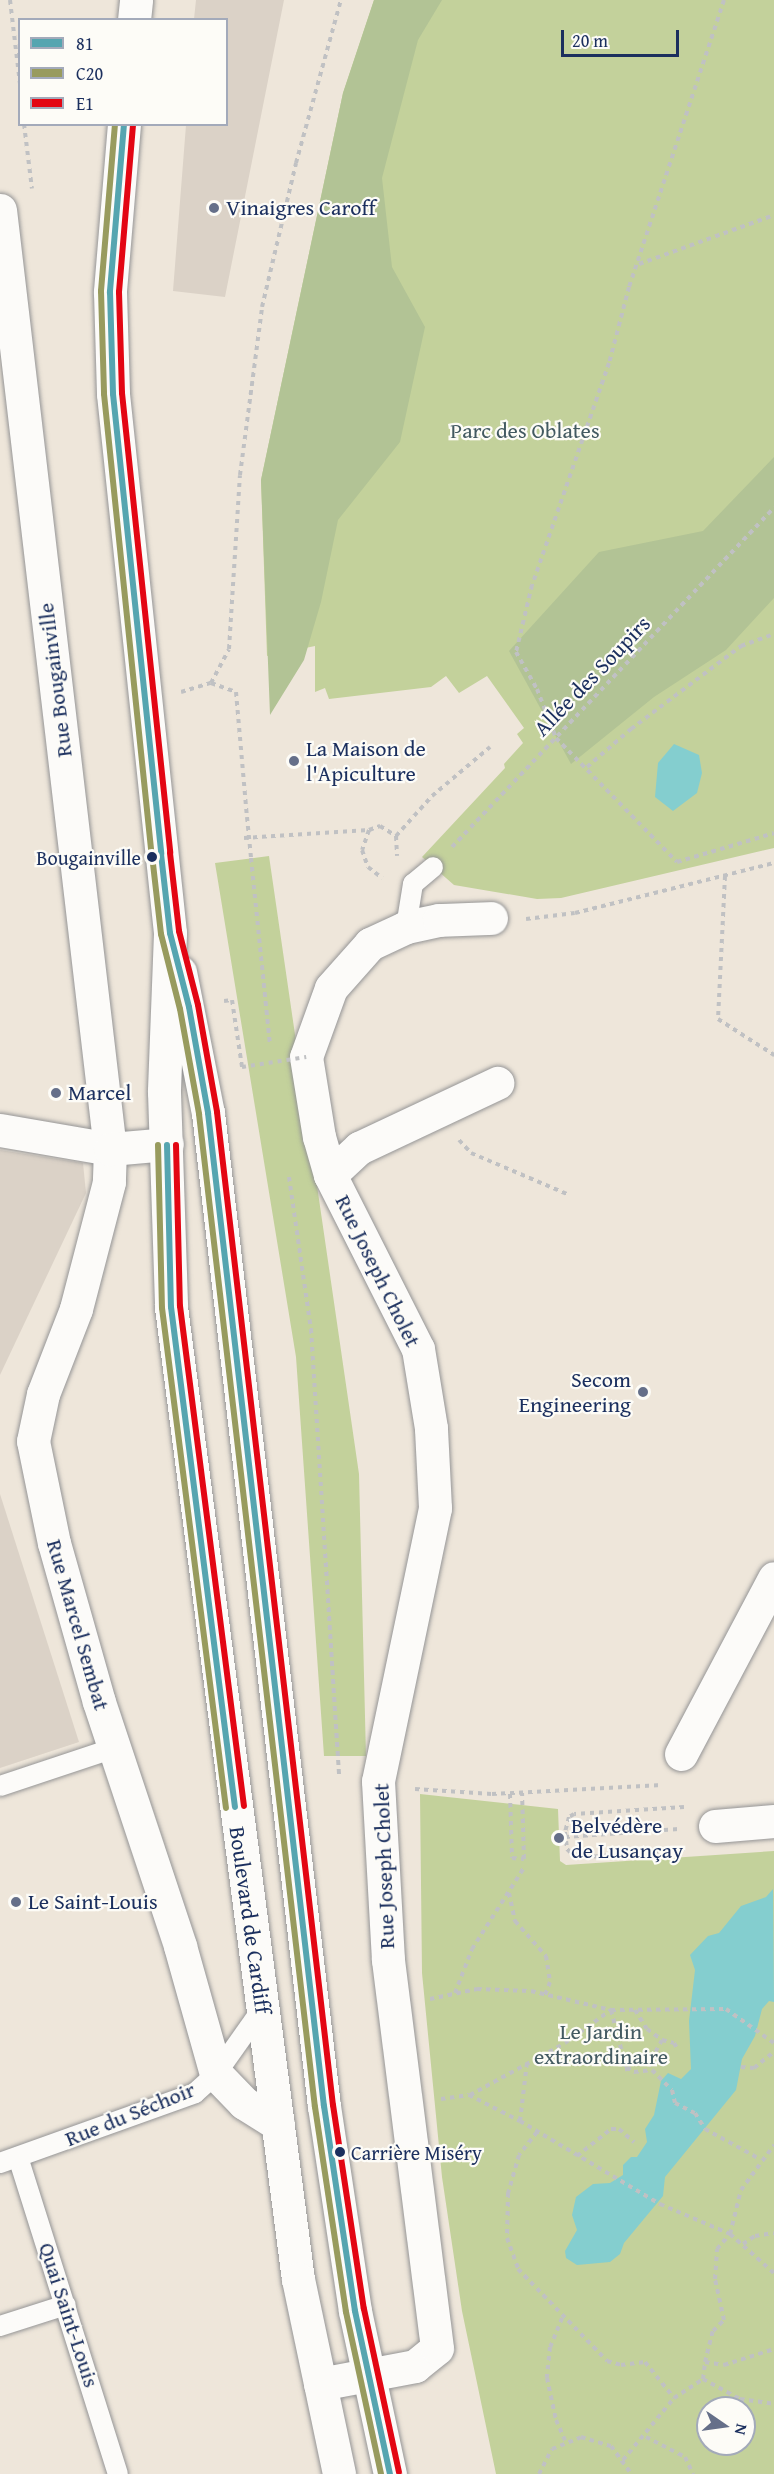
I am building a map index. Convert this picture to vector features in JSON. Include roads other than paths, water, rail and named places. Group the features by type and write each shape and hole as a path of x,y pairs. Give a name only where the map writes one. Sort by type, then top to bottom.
{"street":[{"name":"Boulevard de Cardiff","path":"124,126 110,292 113,394 170,933 206,1096 311,2001 343,2234 390,2474"},
{"name":"Rue Bougainville","path":"0,210 110,1149"},
{"path":"406,927 439,921 490,918"},
{"name":"Rue Joseph Cholet","path":"320,2384 423,2363 437,2348 388,1960 378,1781 435,1508 431,1428 418,1349 330,1175 319,1137 306,1057 332,988 370,944 406,927"},
{"name":"Boulevard de Cardiff","path":"170,933 166,1144 171,1307 298,2279 339,2474"},
{"name":"Rue Joseph Cholet","path":"330,1175 359,1148 497,1083"},
{"path":"0,1130 110,1149 166,1144"},
{"name":"Rue Marcel Sembat","path":"110,1149 109,1182 76,1309 43,1394 33,1441 54,1543 114,1748 180,1946 216,2074 244,2103 278,2124"},
{"path":"681,1754 774,1578"},
{"path":"701,1822 774,1821"},
{"path":"262,2009 311,2001"}],"lane":[{"path":"406,927 414,884 433,867"},
{"path":"0,1786 114,1748"},
{"name":"Rue du Séchoir","path":"9,2160 195,2093 216,2074 262,2009"},
{"name":"Quai Saint-Louis","path":"9,2160 66,2305 118,2474"},
{"path":"0,2326 66,2305"}],"water":[{"path":"674,744 699,755 702,773 697,793 673,811 655,797 658,763"},
{"path":"773,1889 774,2002 769,2001 762,2009 755,2036 742,2059 736,2090 665,2177 663,2196 624,2243 620,2254 610,2262 577,2265 566,2258 565,2251 577,2230 572,2215 576,2197 593,2184 610,2183 623,2175 623,2165 631,2157 637,2157 647,2142 645,2129 654,2115 661,2081 668,2073 681,2079 691,2069 689,2021 695,1970 690,1955 708,1936 719,1933 741,1906 766,1897"}],"place":[{"name":"Vinaigres Caroff","path":"214,208"},
{"name":"La Maison de l'Apiculture","path":"294,761"},
{"name":"Bougainville","path":"152,857"},
{"name":"Marcel","path":"56,1093"},
{"name":"Secom Engineering","path":"643,1392"},
{"name":"Belvédère de Lusançay","path":"559,1838"},
{"name":"Le Saint-Louis","path":"16,1902"},
{"name":"Carrière Miséry","path":"340,2152"}],"park label":[{"name":"Parc des Oblates","path":"525,431"},
{"name":"Le Jardin extraordinaire","path":"601,2044"}]}
